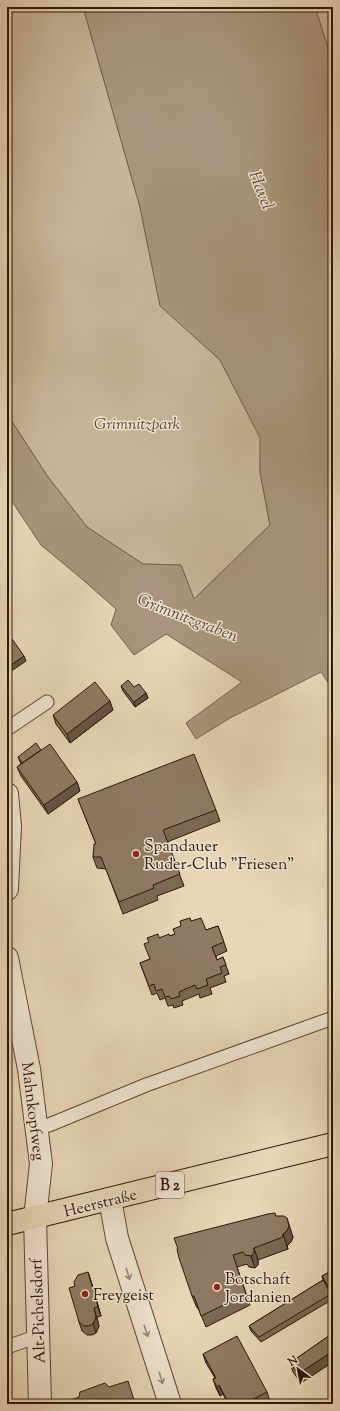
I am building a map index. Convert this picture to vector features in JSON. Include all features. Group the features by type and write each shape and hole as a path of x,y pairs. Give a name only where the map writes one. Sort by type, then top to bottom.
{"main road":[{"name":"Heerstraße","path":"7,1224 110,1200 333,1144"}],"street":[{"path":"7,794 10,826 7,889"},
{"name":"Mahnkopfweg","path":"7,958 29,1069 41,1164 35,1218"},
{"path":"110,1200 117,1238 170,1404"},
{"name":"Alt-Pichelsdorf","path":"35,1218 40,1404"}],"lane":[{"path":"7,729 47,702"},
{"path":"37,1128 49,1125 146,1084 333,1018"},
{"path":"7,1347 38,1336"}],"green space":[{"name":"Grimnitzpark","path":"7,7 83,7 140,207 160,305 220,360 261,438 260,472 270,525 194,599 181,565 143,564 87,527 48,477 7,414"},
{"path":"315,7 333,7 333,64"},
{"path":"7,1138 9,1138 10,1161 7,1162"}],"water":[{"path":"83,7 315,7 333,64 333,690 321,672 230,718 196,739 186,723 242,682 166,634 134,655 111,625 116,609 41,545 7,494 7,414 48,477 87,527 143,564 181,565 194,599 270,525 260,472 260,438 220,360 160,306 140,207"}],"building":[{"path":"10,636 24,656 7,668 7,638"},
{"path":"128,680 134,687 139,684 146,693 134,702 121,686"},
{"path":"95,682 110,701 67,734 53,715"},
{"path":"36,743 41,750 22,763 18,757"},
{"path":"50,744 77,782 44,805 17,767"},
{"path":"194,754 216,810 163,830 180,874 153,885 154,888 119,902 101,857 93,857 94,844 96,844 78,799"},
{"path":"190,918 191,921 201,918 206,930 218,926 224,942 212,947 217,960 223,957 226,965 220,967 222,973 206,979 208,985 197,989 195,985 179,992 180,996 171,999 169,996 165,997 162,989 156,991 154,984 149,986 140,963 150,959 144,944 149,942 147,938 158,934 159,938 169,934 170,936 175,934 173,929 181,926 180,921"},
{"name":"Botschaft Jordanien","path":"275,1213 276,1216 284,1216 287,1218 289,1226 287,1231 283,1234 283,1237 254,1248 254,1253 251,1256 245,1255 243,1252 233,1255 246,1294 201,1316 194,1296 192,1296 174,1238"},
{"path":"333,1270 333,1295 322,1276"},
{"path":"88,1272 98,1307 94,1308 96,1317 93,1324 84,1326 79,1322 69,1288 75,1286 74,1282 78,1275"},
{"path":"323,1280 331,1294 259,1337 249,1326"},
{"path":"333,1333 333,1351 298,1374 290,1363"},
{"path":"237,1336 267,1392 244,1404 229,1404 219,1385 217,1387 213,1379 216,1378 203,1354"},
{"path":"128,1381 134,1400 136,1400 138,1404 60,1404 79,1397 80,1392 105,1383 109,1387"},
{"path":"275,1400 277,1404 266,1404"}],"place":[{"name":"Spandauer Ruder-Club \"Friesen\"","path":"136,854"},
{"name":"Botschaft Jordanien","path":"217,1287"},
{"name":"Freygeist","path":"85,1294"}],"water label":[{"name":"Havel","path":"262,190"},
{"name":"Grimnitzgraben","path":"188,617"}]}
